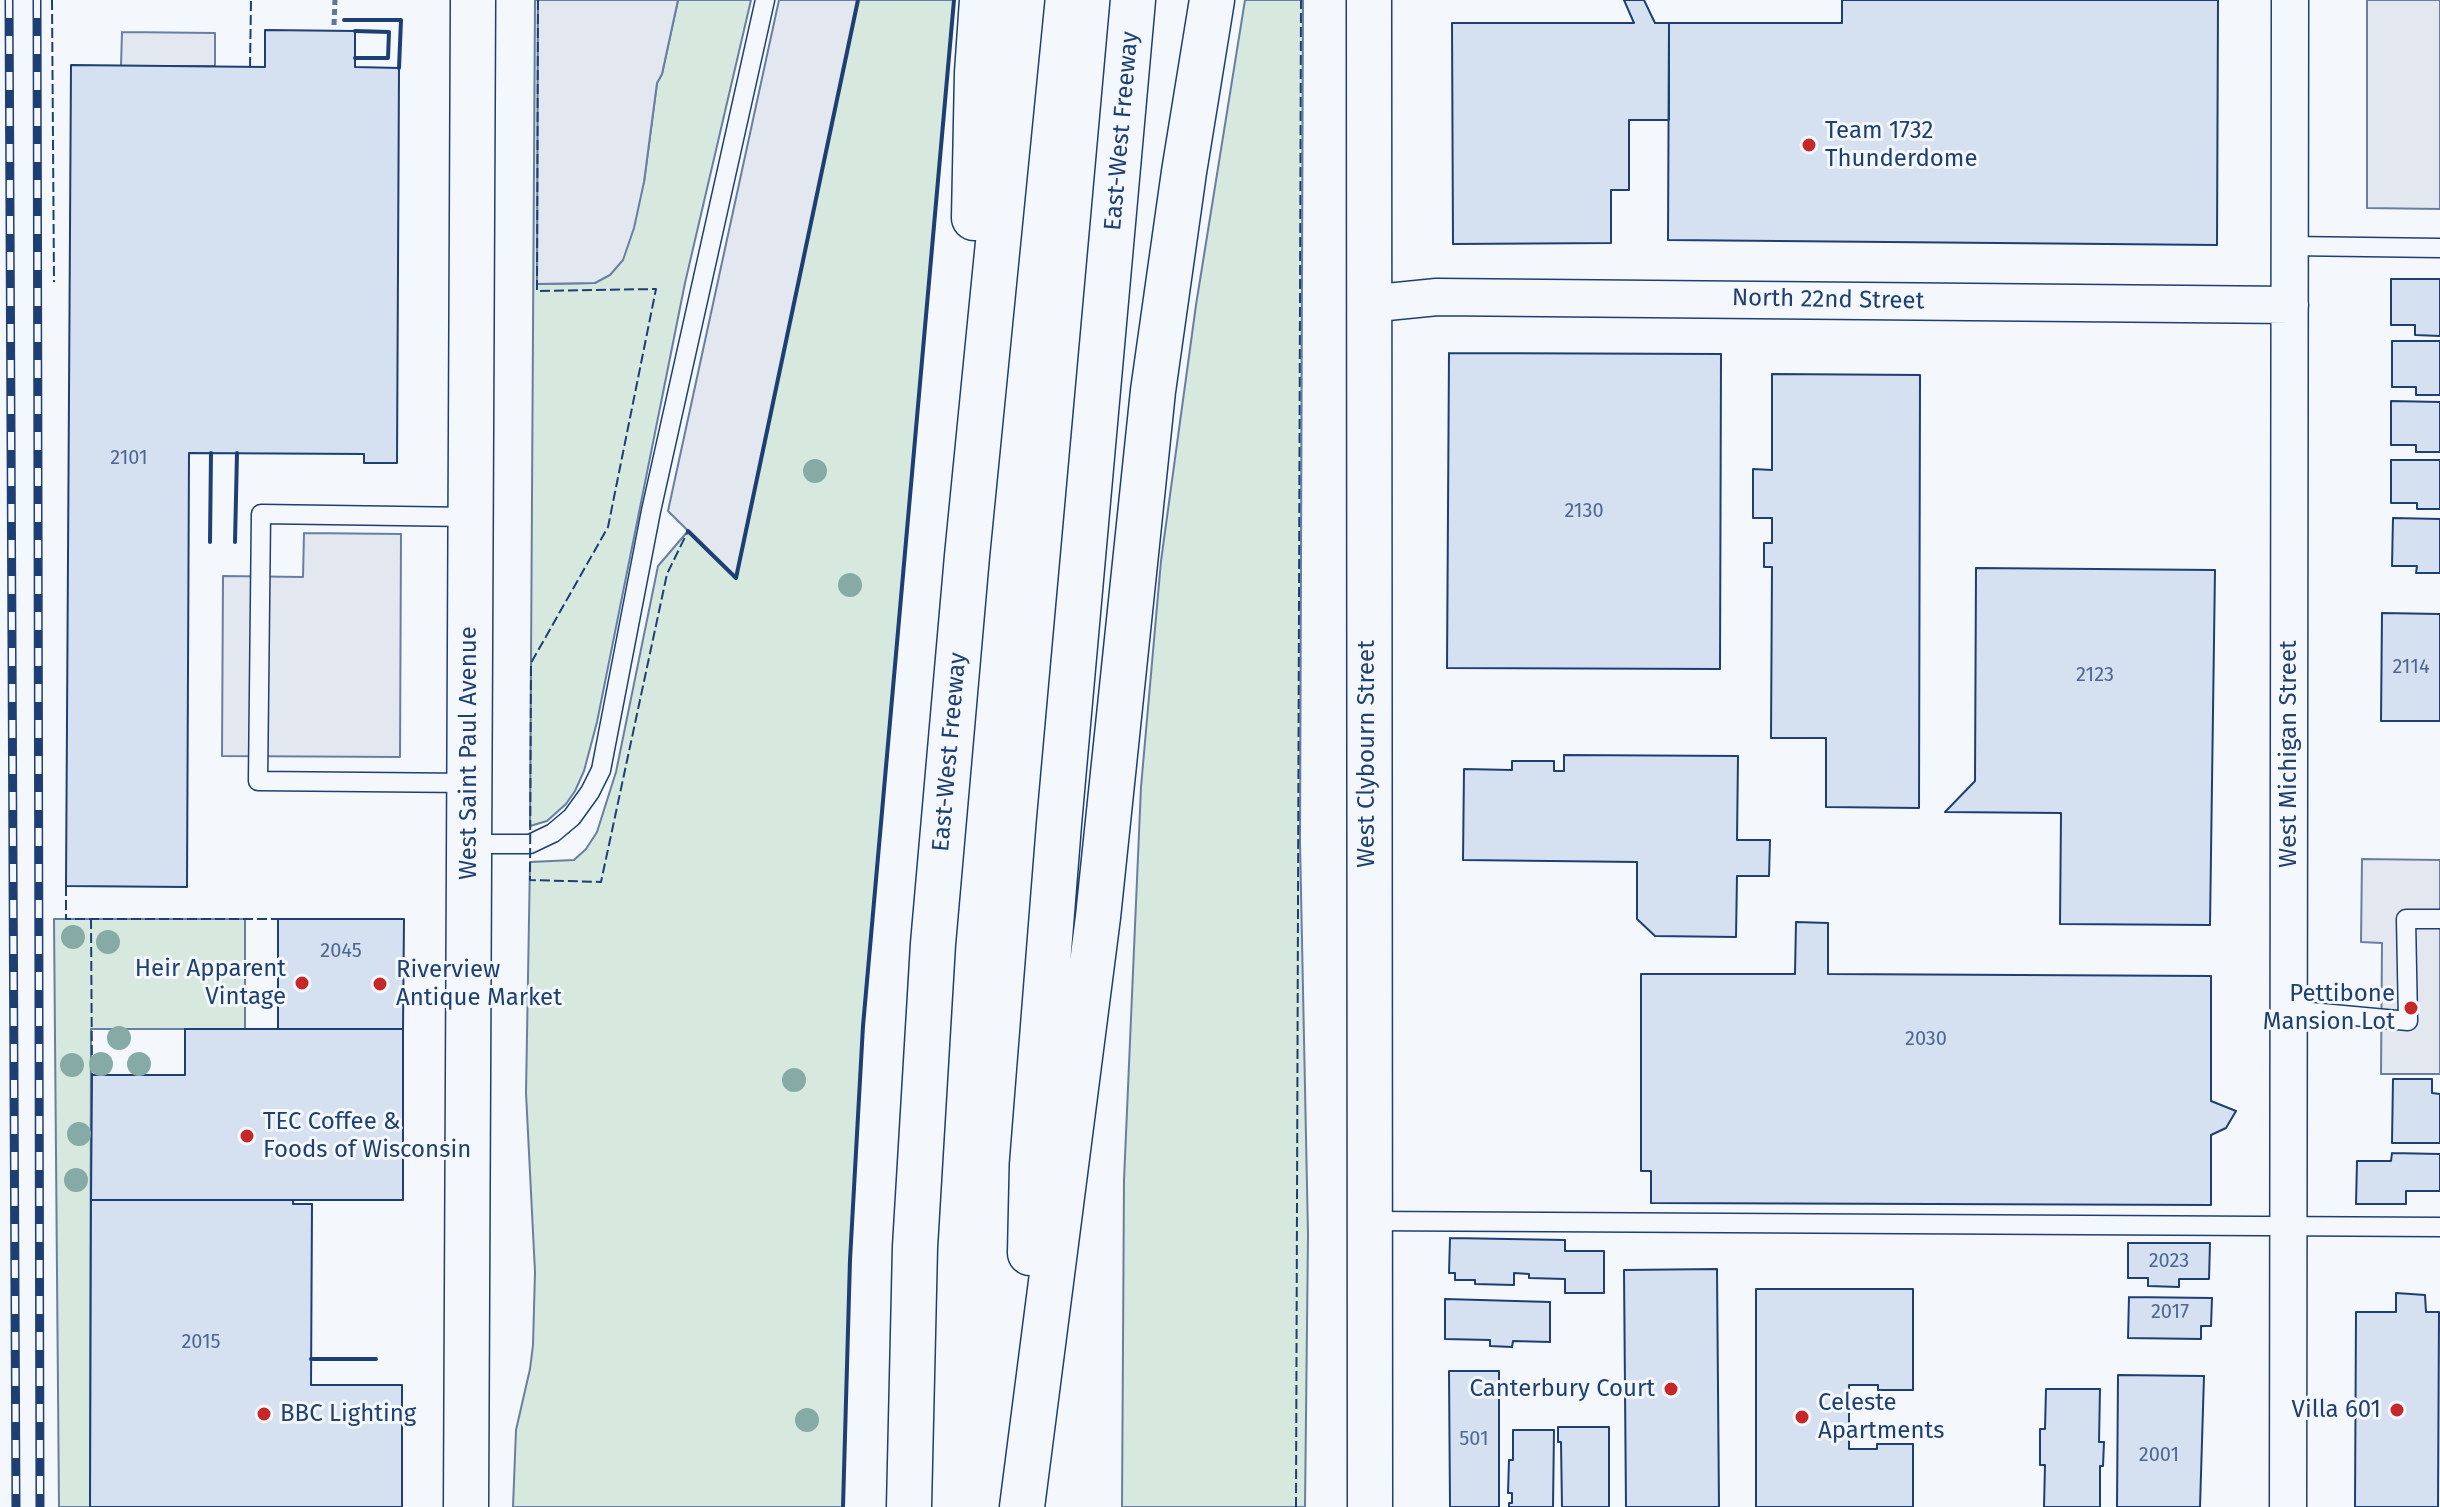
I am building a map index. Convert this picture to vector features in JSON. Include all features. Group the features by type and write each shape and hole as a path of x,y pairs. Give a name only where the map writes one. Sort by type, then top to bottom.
{"main road":[{"name":"West Saint Paul Avenue","path":"466,1507 473,0"},
{"path":"967,556 977,73 982,0"},
{"name":"East-West Freeway","path":"909,1507 915,1247 932,960 967,556 1022,0"},
{"name":"East-West Freeway","path":"1022,1507 1032,1165 1059,824 1133,0"},
{"path":"1022,1507 1098,917 1153,391 1212,0"},
{"name":"West Clybourn Street","path":"1369,0 1370,1507"}],"street":[{"name":"West Michigan Street","path":"2288,1507 2290,0"},
{"name":"North 22nd Street","path":"1367,304 1453,297 2290,305"}],"lane":[{"path":"469,844 530,844 553,833 572,817 601,770 651,511 765,0"},
{"path":"2290,246 2440,248"},
{"path":"469,517 261,514 258,781 469,783"},
{"path":"2289,1010 2408,1021 2406,919 2440,919"},
{"path":"1368,1221 2440,1227"}],"path":[{"path":"334,25 335,0"}],"shaded area":[{"path":"535,0 538,0 538,284 595,283 644,182 657,83 662,74 678,0 751,0 685,283 597,722 584,771 566,804 547,821 530,826"},
{"path":"538,0 678,0 662,74 657,83 644,182 634,228 623,260 610,275 595,283 537,284"},
{"path":"779,0 858,0 736,578 668,511"},
{"path":"858,0 954,0 863,1026 850,1260 843,1507 513,1507 516,1430 533,1345 535,1272 526,1093 530,862 574,860 597,832 616,772 658,566 688,531 736,577"},
{"path":"1245,0 1303,0 1300,842 1308,1235 1305,1507 1122,1507 1124,1180 1141,787 1161,561 1196,305"},
{"path":"2367,0 2440,0 2440,209 2367,208"},
{"path":"122,32 215,33 215,66 121,66"},
{"path":"304,533 401,534 400,757 222,756 223,576 303,577"},
{"name":"Pettibone Mansion Lot","path":"2362,859 2440,860 2440,1074 2381,1074 2382,943 2361,942"},
{"path":"54,919 245,919 245,1029 91,1029 90,1507 59,1507"}],"building":[{"path":"1624,0 1644,0 1655,23 1669,23 1669,120 1629,120 1629,190 1611,190 1611,243 1453,244 1452,23 1634,23"},
{"path":"1842,0 2218,0 2217,245 1668,240 1669,23 1842,23"},
{"path":"265,30 355,31 355,67 399,68 397,463 364,463 364,454 189,453 187,887 66,886 71,65 265,67"},
{"path":"2391,279 2440,279 2440,336 2415,335 2415,325 2391,325"},
{"path":"2392,341 2440,341 2440,395 2416,395 2416,387 2392,387"},
{"path":"1449,353 1721,354 1720,669 1447,668"},
{"path":"1772,374 1920,375 1919,808 1826,807 1826,738 1771,738 1772,567 1764,567 1764,543 1772,543 1772,518 1753,518 1753,469 1772,470"},
{"path":"2391,401 2440,402 2440,452 2416,452 2416,445 2391,445"},
{"path":"2391,460 2440,460 2440,509 2417,509 2417,503 2391,503"},
{"path":"2393,518 2440,519 2440,573 2416,573 2417,566 2392,566"},
{"path":"1976,568 2215,570 2210,925 2060,924 2061,813 1945,812 1975,781"},
{"path":"2382,613 2440,614 2440,721 2381,721"},
{"path":"1564,755 1738,756 1737,840 1770,840 1769,876 1737,876 1736,937 1655,936 1637,919 1637,862 1463,860 1464,769 1512,770 1512,761 1554,761 1554,771 1564,771"},
{"path":"278,919 404,919 403,1029 278,1029"},
{"path":"1796,922 1828,923 1828,974 2211,976 2211,1101 2236,1111 2226,1128 2211,1135 2211,1205 1651,1203 1651,1171 1641,1171 1641,974 1795,974"},
{"name":"TEC Coffee & Foods of Wisconsin","path":"185,1029 403,1029 403,1200 91,1200 92,1075 185,1075"},
{"path":"2393,1079 2432,1079 2432,1093 2440,1094 2440,1143 2392,1143"},
{"path":"2392,1153 2440,1154 2440,1191 2406,1191 2406,1204 2356,1204 2357,1161 2391,1161"},
{"path":"91,1200 293,1200 293,1204 312,1204 311,1385 402,1385 402,1507 90,1507"},
{"path":"1450,1238 1565,1240 1565,1251 1604,1251 1604,1293 1565,1293 1565,1279 1529,1278 1529,1274 1514,1273 1514,1285 1455,1280 1455,1273 1449,1273"},
{"path":"2128,1243 2210,1243 2209,1279 2179,1279 2179,1287 2148,1286 2148,1278 2128,1278"},
{"name":"Canterbury Court","path":"1717,1269 1719,1507 1626,1507 1624,1270"},
{"name":"Celeste Apartments","path":"1756,1289 1913,1289 1913,1390 1878,1390 1878,1385 1849,1385 1849,1449 1877,1449 1877,1444 1913,1444 1913,1507 1756,1507"},
{"name":"Villa 601","path":"2396,1293 2425,1295 2426,1312 2439,1312 2438,1507 2355,1507 2356,1312 2396,1312"},
{"path":"2129,1297 2212,1298 2211,1326 2201,1326 2201,1339 2128,1338"},
{"path":"1445,1299 1550,1302 1550,1342 1513,1341 1512,1347 1490,1346 1490,1340 1445,1339"},
{"path":"1449,1371 1499,1371 1499,1507 1450,1507"},
{"path":"2118,1375 2204,1376 2200,1507 2117,1507"},
{"path":"2046,1389 2100,1389 2099,1442 2104,1442 2103,1466 2100,1466 2100,1507 2044,1507 2045,1465 2040,1465 2040,1429 2045,1429"},
{"path":"1558,1427 1609,1427 1609,1507 1562,1507"},
{"path":"1513,1430 1554,1430 1553,1507 1509,1507 1512,1503 1512,1493 1508,1493"}],"railway":[{"path":"9,0 16,1507"},
{"path":"37,0 40,1507"}],"fence":[{"path":"52,0 54,282"},
{"path":"250,67 251,0"},
{"path":"538,0 537,291 656,289 608,527 531,663 530,880 601,882 667,574 688,531"},
{"path":"1296,1507 1301,0"},
{"path":"66,886 66,919 278,919"},
{"path":"91,919 92,1075"}],"wall":[{"path":"688,531 736,578 858,0"},
{"path":"843,1507 850,1260 863,1026 954,0"},
{"path":"344,20 401,20 399,68"},
{"path":"355,31 389,32 388,58 355,58"},
{"path":"210,542 211,453"},
{"path":"235,542 237,453"},
{"path":"311,1359 376,1359"}],"place":[{"name":"Team 1732 Thunderdome","path":"1809,145"},
{"name":"Heir Apparent Vintage","path":"302,983"},
{"name":"Riverview Antique Market","path":"380,984"},
{"name":"Pettibone Mansion Lot","path":"2411,1008"},
{"name":"TEC Coffee & Foods of Wisconsin","path":"247,1136"},
{"name":"Canterbury Court","path":"1671,1389"},
{"name":"Villa 601","path":"2397,1410"},
{"name":"BBC Lighting","path":"264,1414"},
{"name":"Celeste Apartments","path":"1802,1417"}]}
